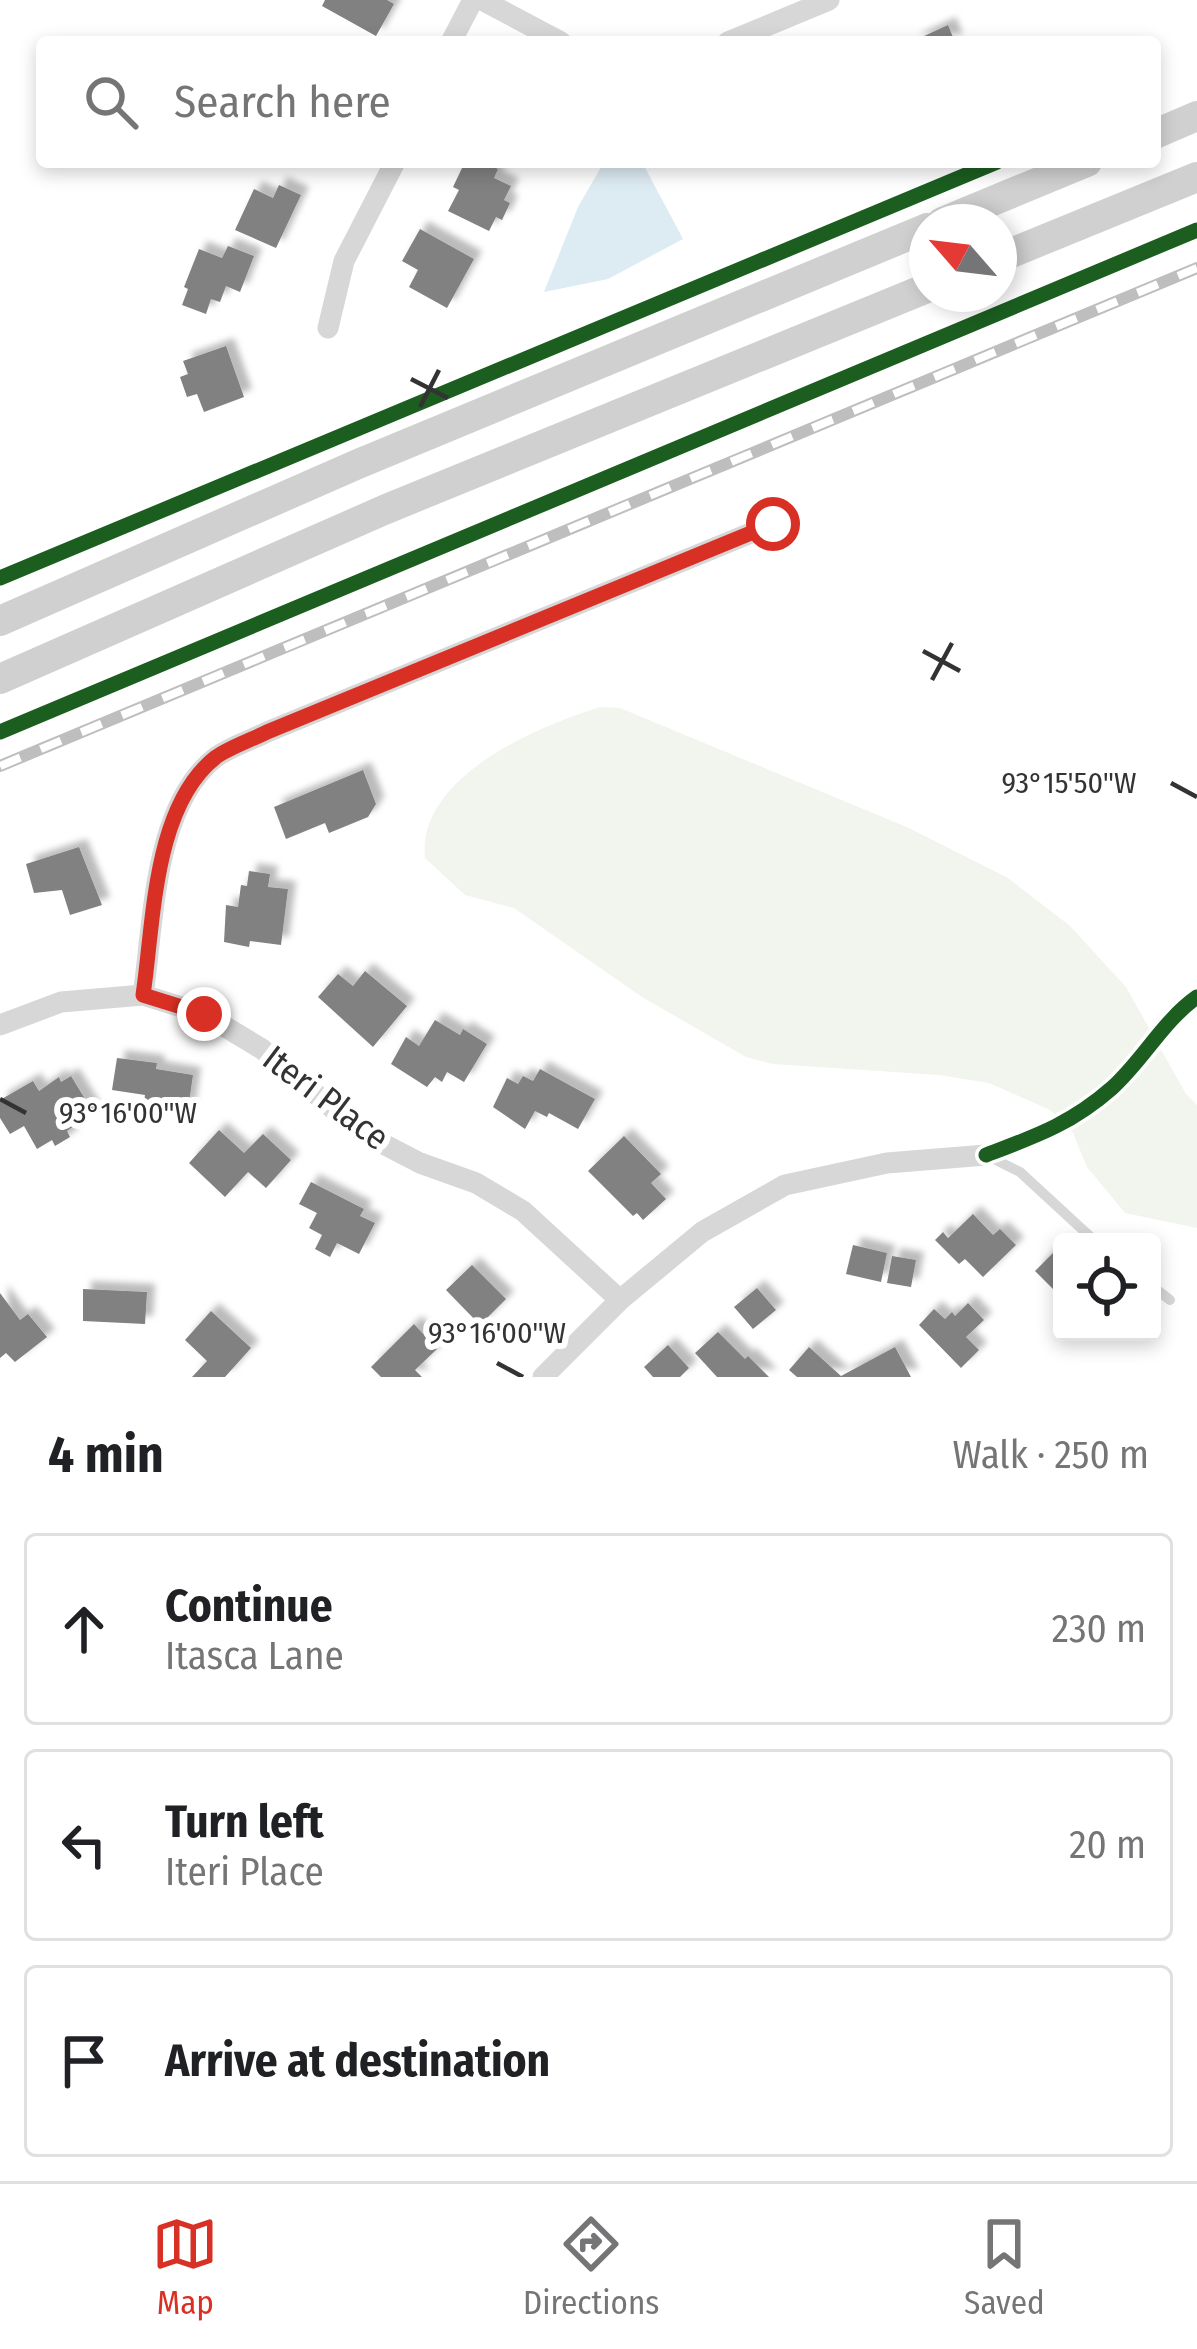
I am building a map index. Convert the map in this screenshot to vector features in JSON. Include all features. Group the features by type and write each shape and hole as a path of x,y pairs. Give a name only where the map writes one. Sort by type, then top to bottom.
{"main road":[{"path":"1161,131 1197,116"},
{"path":"986,204 1072,168"},
{"path":"1017,251 1197,176"},
{"path":"0,621 358,464 909,235"},
{"path":"0,679 384,511 909,295"}],"street":[{"path":"455,36 478,0 549,36"},
{"path":"742,36 829,0"},
{"path":"328,328 344,261 392,168"},
{"path":"143,995 166,835 185,793 216,758 267,732 773,524"},
{"name":"Iteri Place","path":"0,1024 61,1002 143,995 204,1014 262,1049 362,1133 420,1163 476,1183 523,1211 620,1300"},
{"path":"543,1377 620,1300 702,1232 785,1185 887,1162 986,1155"}],"lane":[{"path":"986,1155 1020,1172 1086,1233"},
{"path":"1161,1293 1170,1300"}],"shaded area":[{"path":"601,168 645,168 683,239 608,279 544,292 578,207"},
{"path":"600,707 620,708 909,828 1008,878 1070,926 1126,987 1186,1094 1197,1105 1197,1228 1125,1213 1087,1167 1070,1126 1048,1109 989,1083 773,1064 746,1057 642,997 514,908 465,895 425,858 428,829 440,803 460,780 514,742"}],"building":[{"path":"325,0 394,4 376,36 322,6"},
{"path":"948,25 953,36 924,36"},
{"path":"462,168 496,168 494,178 511,186 504,200 510,203 502,220 496,217 489,231 448,211 459,190 453,187"},
{"path":"279,185 301,195 276,248 235,230 254,189 273,198"},
{"path":"420,229 474,259 447,308 409,287 418,270 402,261"},
{"path":"228,246 254,256 240,292 226,286 220,302 211,299 206,314 182,305 199,249 222,258"},
{"path":"226,346 244,397 204,412 197,394 187,397 180,377 188,374 183,361"},
{"path":"363,770 376,804 368,817 329,833 325,823 286,839 274,807"},
{"path":"79,847 102,905 70,915 62,890 34,893 26,864"},
{"path":"249,871 270,874 268,887 288,889 281,945 250,941 249,947 224,942 226,905 238,907"},
{"path":"365,971 407,1006 373,1047 318,997 338,974 353,986"},
{"path":"435,1020 487,1044 464,1082 447,1072 442,1082 435,1077 427,1087 391,1064 406,1037 419,1046"},
{"path":"117,1058 157,1063 156,1069 193,1075 188,1109 144,1102 145,1095 112,1090"},
{"path":"540,1069 595,1099 578,1129 535,1111 525,1129 493,1107 507,1078 518,1084 523,1076 533,1081"},
{"path":"71,1076 93,1112 67,1131 70,1137 37,1149 24,1126 10,1134 0,1118 0,1100 33,1081 39,1091 59,1077 61,1082"},
{"path":"219,1130 244,1153 263,1134 291,1160 266,1188 248,1172 225,1197 189,1163"},
{"path":"624,1136 661,1174 651,1183 666,1199 643,1220 637,1213 633,1216 588,1171"},
{"path":"311,1182 364,1209 360,1216 375,1223 359,1254 337,1243 330,1257 315,1249 322,1235 309,1228 317,1213 299,1204"},
{"path":"973,1214 993,1235 1000,1229 1016,1245 983,1277 965,1259 959,1264 935,1240 943,1232 948,1238"},
{"path":"853,1245 887,1253 881,1282 846,1274"},
{"path":"1053,1253 1053,1289 1035,1271"},
{"path":"892,1256 916,1260 911,1287 887,1283"},
{"path":"472,1265 506,1299 480,1325 446,1290"},
{"path":"757,1288 776,1310 753,1329 734,1307"},
{"path":"83,1289 147,1292 145,1324 83,1321"},
{"path":"0,1293 20,1320 28,1314 47,1337 15,1362 6,1353 0,1358"},
{"path":"968,1303 984,1320 966,1337 979,1350 961,1368 919,1325 934,1309 945,1319"},
{"path":"211,1311 251,1348 225,1377 192,1377 207,1361 185,1340"},
{"path":"414,1324 437,1349 415,1370 422,1377 381,1377 371,1367"},
{"path":"718,1332 769,1377 717,1377 695,1353"},
{"path":"668,1345 689,1368 680,1377 653,1377 644,1367"},
{"path":"809,1347 841,1376 895,1347 911,1377 797,1377 789,1370"}],"railway":[{"path":"0,766 1197,268"}],"cycle path":[{"path":"0,578 983,168"},
{"path":"0,732 1197,230"},
{"path":"986,1155 1052,1128 1097,1100 1197,997"}],"route":[{"path":"204,1014 143,995 166,835 185,793 216,758 267,732 773,524"}]}
